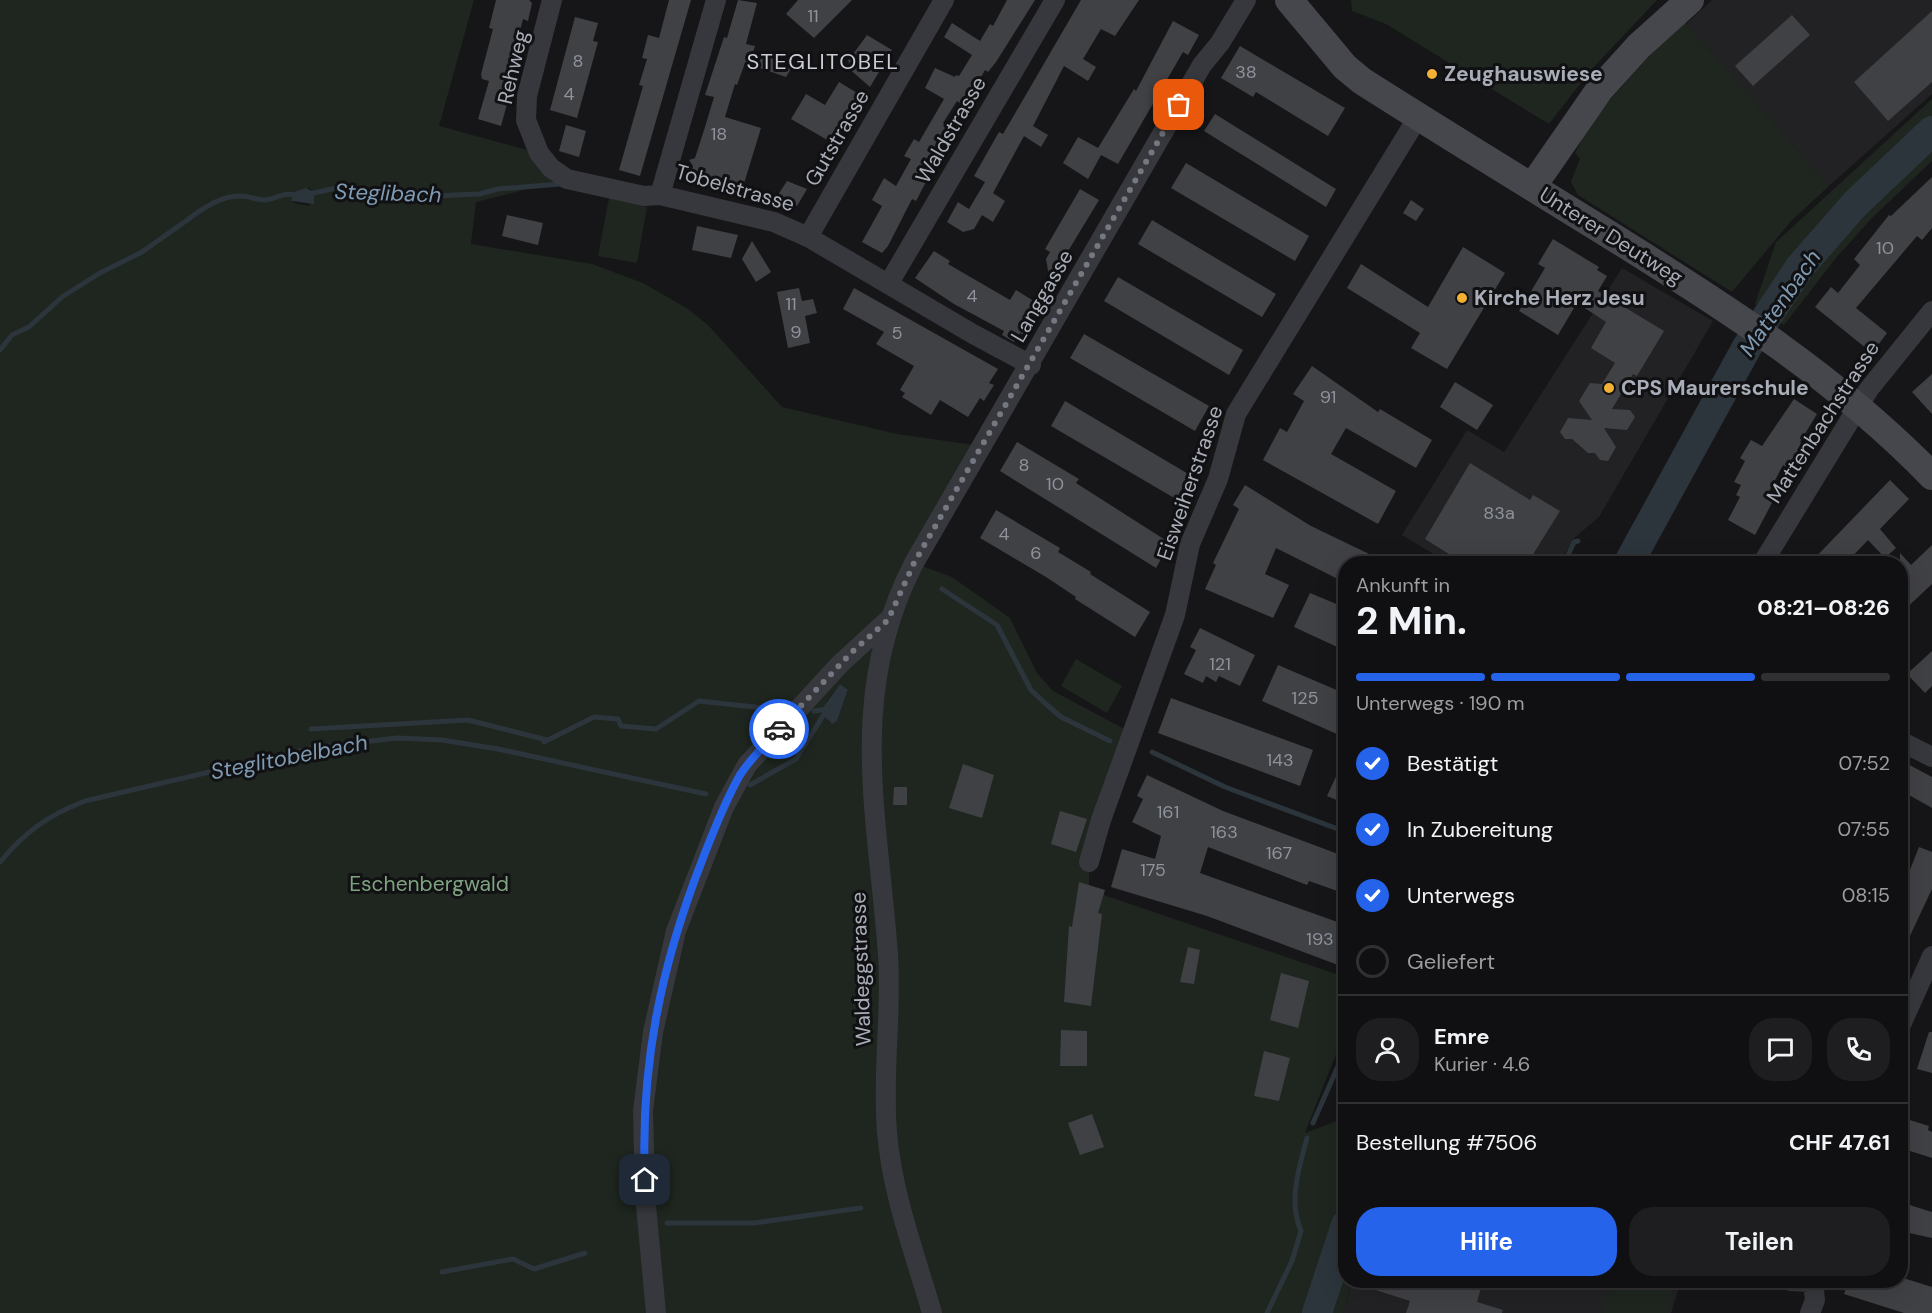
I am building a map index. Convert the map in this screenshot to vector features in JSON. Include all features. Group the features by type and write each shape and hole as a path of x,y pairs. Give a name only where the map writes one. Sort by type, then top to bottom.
{"main road":[{"name":"Unterer Deutweg","path":"1288,0 1345,68 1418,117 1739,316 1858,405 1892,435 1932,477"},
{"path":"1532,188 1600,89 1639,46 1690,0"}],"street":[{"name":"Rehweg","path":"552,0 527,96 526,120 538,153 551,168 567,179 644,196 660,195"},
{"name":"Tobelstrasse","path":"716,0 660,195 774,222 808,237 973,334 1031,365"},
{"name":"Gutstrasse","path":"808,237 944,0"},
{"name":"Waldstrasse","path":"889,283 1055,0"},
{"name":"Langgasse","path":"888,620 914,563 1031,365 1202,65 1220,43 1246,0"},
{"name":"Eisweiherstrasse","path":"1089,862 1101,820 1175,615 1192,538 1218,479 1236,414 1418,117"},
{"name":"Mattenbachstrasse","path":"1767,556 1858,405 1890,359 1932,311"},
{"path":"656,1313 645,1195 644,1102 660,995 682,915 724,807 747,765 840,664 888,620"},
{"name":"Waldeggstrasse","path":"888,620 874,691 870,739 889,965 886,1116 896,1185 932,1313"},
{"path":"1908,745 1932,757"},
{"path":"1908,1009 1932,956"},
{"path":"1810,1313 1815,1300 1813,1288"}],"shaded area":[{"path":"1712,0 1932,0 1932,94 1829,186 1686,24"},
{"path":"306,188 314,192 314,204 292,201 291,193"},
{"name":"CPS Maurerschule","path":"1622,268 1713,321 1599,517 1573,539 1563,556 1437,556 1402,535 1467,430 1504,452"},
{"path":"840,684 848,690 837,721 832,724 823,715 824,706"},
{"path":"1350,1288 1679,1288 1671,1313 1343,1313"}],"green space":[{"name":"Eschenbergwald","path":"0,0 474,0 439,126 539,153 567,179 476,202 471,244 592,264 643,283 688,309 708,325 782,407 897,434 981,446 914,563 952,577 1010,618 1037,673 1053,691 1132,733 1089,862 1089,890 1338,975 1338,1049 1305,1133 1338,1121 1338,1288 1350,1288 1343,1313 0,1313","holes":["309,188 313,191 309,206 294,203 290,194","840,684 848,691 837,721 830,723 824,713 826,703"]},
{"name":"Zeughauswiese","path":"1351,0 1657,0 1591,70 1549,124 1386,24 1352,11"},
{"name":"Zeughauswiese","path":"1682,19 1829,186 1791,221 1732,292 1578,195 1571,182 1580,159 1575,153 1592,120"},
{"path":"1932,99 1932,161 1872,218 1836,258 1784,325 1755,304 1776,242"},
{"path":"609,198 647,207 637,263 598,256"},
{"path":"1076,659 1122,686 1107,713 1061,686"},
{"path":"1610,1288 1675,1288 1667,1313 1602,1313"}],"building":[{"path":"496,0 529,0 532,3 528,21 523,19 502,102 507,104 501,126 478,119 489,81 482,79 481,74 493,29 489,28"},
{"path":"669,0 691,0 640,176 619,170 643,86 639,85 647,59 642,58 648,35 659,38"},
{"path":"738,0 757,3 746,44 755,46 750,61 801,52 786,77 745,63 737,85 735,84 725,117 761,128 742,190 691,176 693,166 689,160 695,158 705,127 714,97 705,95 724,37 727,38"},
{"path":"798,0 852,0 814,38 786,14"},
{"path":"1007,0 1035,0 996,62 988,72 985,70 965,106 957,101 943,123 953,129 923,181 926,182 916,201 912,199 888,246 882,253 862,242 882,206 872,200 884,178 896,186 911,159 904,156 914,139 919,142 944,99 925,88 935,68 955,77 959,76 972,55 944,37 952,23 980,41 990,24 993,26"},
{"path":"1081,0 1139,0 1115,36 1101,29 1083,59 1096,67 1088,81 1064,66 1033,126 1048,135 1041,147 1024,136 993,193 1005,201 993,222 982,215 974,229 963,232 947,222 958,202 969,209 985,182 974,176 999,132 1003,134"},
{"path":"1932,11 1932,82 1888,121 1854,82"},
{"path":"1792,15 1810,35 1753,86 1735,66"},
{"path":"575,17 598,23 593,41 598,42 577,118 550,110"},
{"path":"1173,21 1199,35 1188,55 1183,52 1118,164 1101,155 1088,179 1063,163 1078,137 1098,148 1134,89 1136,91"},
{"path":"867,35 892,50 870,87 847,67 850,63 848,61"},
{"path":"1240,46 1345,108 1328,136 1256,92 1253,97 1221,78"},
{"path":"839,82 864,97 836,145 791,119 806,94 825,105"},
{"path":"1215,114 1336,189 1326,207 1204,131"},
{"path":"566,125 586,131 579,157 559,151"},
{"path":"1186,163 1309,236 1295,261 1171,188"},
{"path":"1932,177 1932,228 1922,240 1917,236 1856,308 1887,333 1872,353 1815,307 1831,287 1838,293 1860,265 1854,259 1889,215 1891,216"},
{"path":"787,181 807,189 797,206 778,195"},
{"path":"1080,189 1099,200 1050,281 1046,259 1050,252 1045,249"},
{"path":"1411,200 1424,209 1416,221 1403,213"},
{"path":"507,215 543,223 538,245 502,236"},
{"path":"1152,220 1276,294 1262,317 1138,244"},
{"path":"697,226 738,235 731,258 692,250"},
{"path":"1553,239 1599,267 1597,270 1607,276 1598,291 1664,331 1637,376 1633,374 1612,409 1630,410 1635,417 1627,430 1604,428 1616,447 1608,461 1600,460 1595,453 1588,453 1572,439 1565,439 1560,432 1568,418 1592,420 1579,401 1590,383 1602,384 1615,363 1591,348 1606,322 1577,303 1558,335 1519,311 1545,268 1538,264"},
{"path":"752,241 771,272 756,282 742,259"},
{"name":"Kirche Herz Jesu","path":"1463,247 1505,273 1447,369 1411,348 1420,333 1347,288 1361,264 1428,307"},
{"path":"934,251 950,261 948,264 1010,300 1016,290 1037,303 1034,309 1038,311 1024,335 1020,333 1014,342 1002,335 1004,331 954,304 915,278"},
{"path":"1118,277 1243,350 1229,375 1104,301"},
{"path":"799,288 802,301 813,299 817,313 805,316 810,343 788,348 777,292"},
{"path":"854,288 998,369 989,383 994,385 984,401 980,398 968,417 940,400 931,415 902,397 905,393 900,390 914,366 876,344 884,332 843,309"},
{"path":"1084,334 1209,406 1195,431 1070,358"},
{"path":"1312,366 1378,412 1380,409 1432,440 1416,468 1346,428 1331,454 1396,491 1378,524 1263,460 1280,428 1287,432 1304,401 1293,394"},
{"path":"1932,374 1932,414 1912,392"},
{"path":"1455,382 1493,405 1477,430 1440,407"},
{"path":"1794,399 1817,414 1800,442 1806,446 1791,470 1783,465 1766,497 1773,501 1755,535 1728,520 1740,497 1736,495 1741,485 1734,482 1745,461 1740,458 1751,440 1762,446"},
{"path":"1065,401 1190,475 1176,499 1051,426"},
{"path":"1017,442 1079,479 1076,483 1170,543 1156,568 1000,471"},
{"path":"1470,463 1530,500 1533,495 1560,511 1532,556 1452,556 1425,539"},
{"path":"1890,480 1909,499 1880,529 1896,548 1887,556 1883,556 1868,540 1853,556 1817,556"},
{"path":"1245,485 1311,526 1373,556 1338,556 1338,579 1276,548 1265,574 1289,585 1273,618 1205,589 1216,565 1213,563 1239,509 1233,505"},
{"path":"996,510 1060,548 1058,552 1150,612 1135,637 1075,599 1076,597 1046,577 980,538"},
{"path":"1932,545 1932,584 1908,606 1908,562 1911,565"},
{"path":"1310,593 1338,605 1338,647 1294,627"},
{"path":"1200,628 1255,655 1240,686 1219,676 1216,682 1206,676 1203,683 1184,674 1196,650 1190,647"},
{"path":"1932,651 1932,686 1925,693 1908,673"},
{"path":"1278,665 1338,691 1338,734 1262,701"},
{"path":"1171,698 1313,750 1300,786 1158,733"},
{"path":"963,764 994,775 982,818 949,808"},
{"path":"1908,764 1932,777 1932,808 1908,794"},
{"path":"1338,772 1338,801 1327,796"},
{"path":"1147,775 1223,811 1338,854 1338,891 1309,881 1307,885 1208,847 1200,873 1338,922 1338,965 1207,916 1111,887 1122,849 1155,859 1161,836 1132,822 1143,799 1137,796"},
{"path":"894,787 907,787 907,805 893,805"},
{"path":"1060,811 1087,819 1076,852 1051,844"},
{"path":"1919,847 1932,852 1932,889 1908,940 1908,875"},
{"path":"1079,882 1105,890 1098,913 1102,914 1091,1006 1064,1002 1069,926 1072,927"},
{"path":"1188,947 1200,950 1194,984 1180,982"},
{"path":"1281,973 1309,981 1298,1028 1270,1020"},
{"path":"1061,1030 1087,1031 1087,1066 1060,1066"},
{"path":"1929,1032 1932,1032 1932,1073 1917,1069"},
{"path":"1264,1051 1290,1058 1279,1101 1254,1096"},
{"path":"1092,1114 1104,1147 1080,1155 1068,1123"},
{"path":"1908,1119 1929,1126 1928,1130 1932,1132 1932,1158 1908,1150"},
{"path":"1908,1204 1932,1212 1932,1238 1908,1233"},
{"path":"1908,1280 1932,1287 1932,1313 1904,1313 1844,1294 1846,1288 1908,1288"},
{"path":"1369,1288 1481,1288 1477,1302 1503,1310 1502,1313 1406,1313 1410,1301"}],"waterway":[{"name":"Mattenbach","path":"1632,556 1747,347 1800,267 1855,204 1932,131"},
{"name":"Steglibach","path":"309,194 341,187 407,197 479,194 498,189 561,184"},
{"name":"Steglibach","path":"186,221 219,200 234,196 265,200 287,194 296,195"},
{"name":"Steglibach","path":"0,350 12,335 29,327 62,297 100,273 142,252 183,223"},
{"path":"1568,556 1574,542 1578,541"},
{"path":"942,589 997,625 1031,690 1047,705 1061,717 1110,741"},
{"path":"544,742 594,717 618,719 621,726 656,729 699,701 783,710"},
{"path":"814,711 827,709"},
{"name":"Steglitobelbach","path":"750,785 796,759 826,711"},
{"path":"311,729 468,720 547,740"},
{"name":"Steglitobelbach","path":"0,862 38,825 85,801 312,748 397,738 442,740 498,749 706,794"},
{"path":"1152,752 1225,787 1338,829"},
{"path":"1313,1123 1338,1066"},
{"path":"1267,1313 1292,1261 1301,1231 1297,1220 1295,1196 1307,1138"},
{"path":"667,1223 754,1223 861,1208"},
{"name":"Mattenbach","path":"1317,1313 1338,1249"},
{"path":"442,1272 513,1259 534,1269 585,1253"}],"way so far":[{"path":"779,729 852,652 888,620 899,591 914,563 1031,365 1179,105"}],"place":[{"name":"Zeughauswiese","path":"1432,74"},
{"name":"Kirche Herz Jesu","path":"1462,298"},
{"name":"CPS Maurerschule","path":"1609,388"}],"district":[{"name":"STEGLITOBEL","path":"823,61"}],"route":[{"path":"645,1180 643,1111 646,1074 663,980 672,946 699,868 724,807 747,765 779,729"}]}
